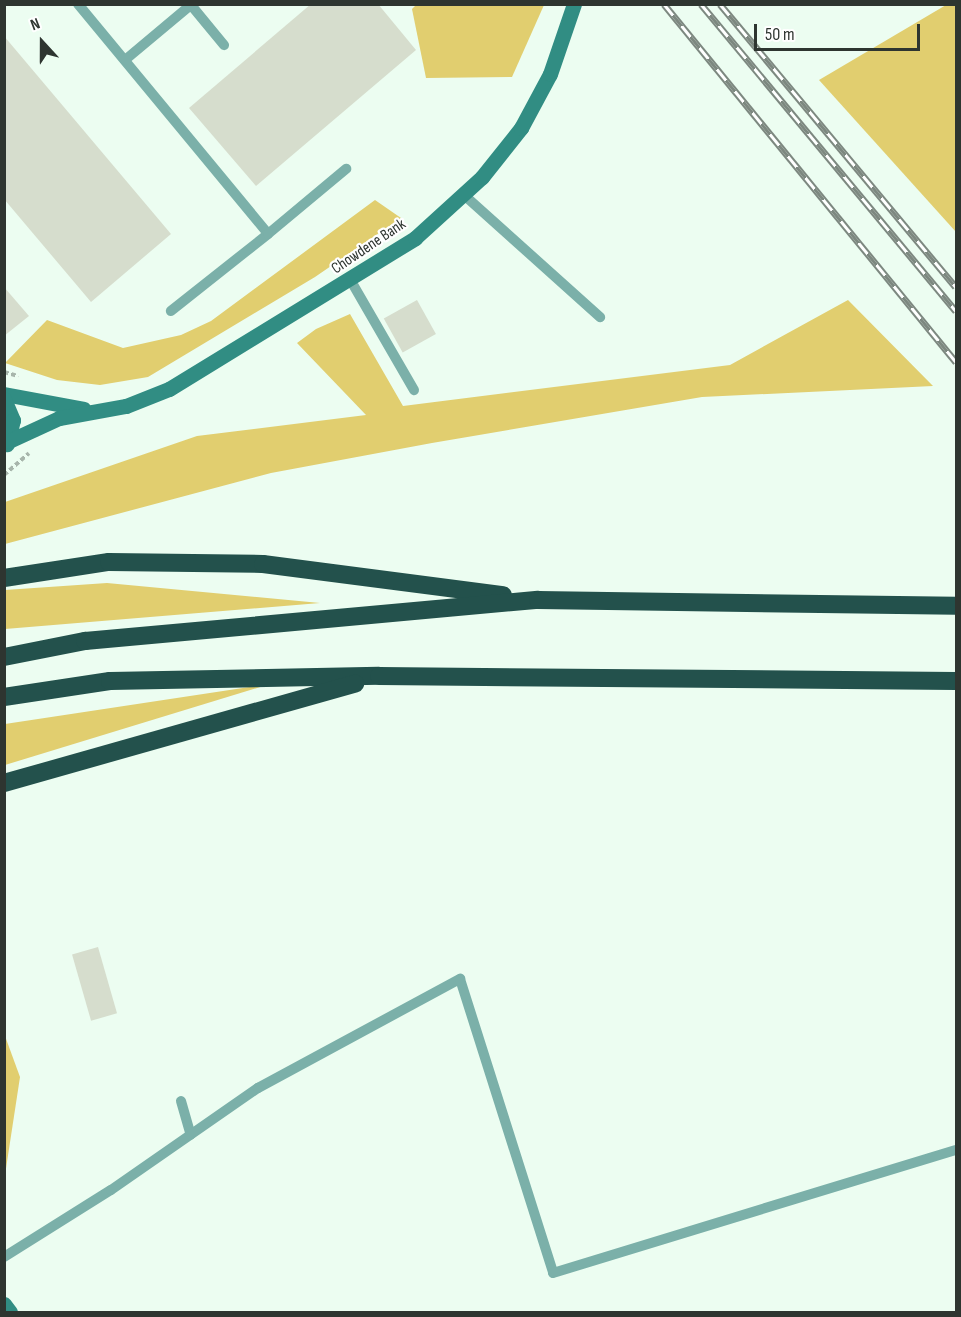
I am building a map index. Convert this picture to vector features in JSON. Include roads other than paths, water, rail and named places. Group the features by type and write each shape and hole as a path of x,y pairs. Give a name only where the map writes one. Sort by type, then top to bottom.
{"highway":[{"path":"4,578 109,562 263,564 538,600"},
{"path":"4,657 85,641 538,600 957,606"},
{"path":"4,698 110,681 379,676 957,681"},
{"path":"4,783 379,676"}],"street":[{"name":"Chowdene Bank","path":"7,444 45,422 87,410 126,406 169,389 351,281 415,238 464,195 501,155 534,105 574,6"},
{"name":"Chowdene Bank","path":"4,394 87,410"},
{"path":"4,399 13,420 7,444"},
{"path":"4,1304 10,1312"}],"lane":[{"path":"78,4 268,234"},
{"path":"125,60 191,5 224,45"},
{"path":"171,311 346,170"},
{"path":"464,195 600,317"},
{"path":"351,281 414,390"},
{"path":"4,1257 191,1135 258,1088 460,979 553,1273 957,1150"},
{"path":"181,1101 191,1135"}],"railway":[{"path":"664,4 956,362"},
{"path":"701,4 956,311"},
{"path":"720,4 956,287"}]}
